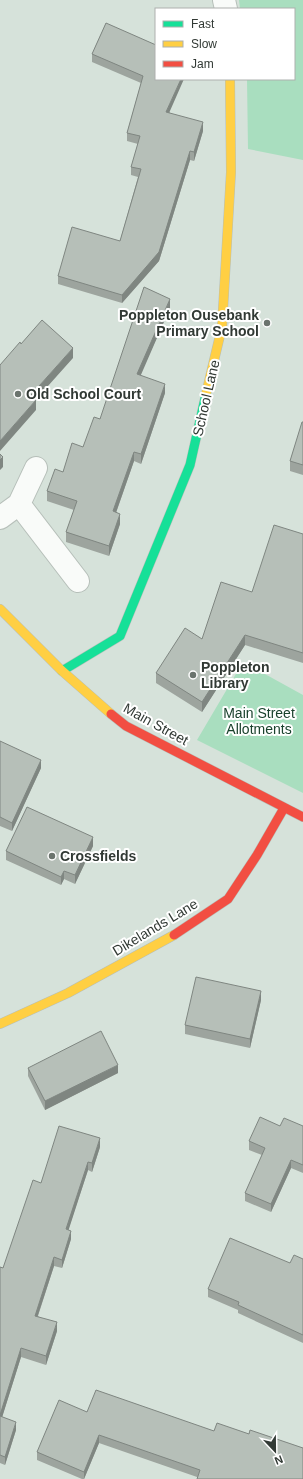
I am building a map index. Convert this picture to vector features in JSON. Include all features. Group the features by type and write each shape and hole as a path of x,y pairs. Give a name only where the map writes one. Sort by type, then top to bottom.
{"street":[{"name":"School Lane","path":"62,671 120,636 190,465 222,327 231,172 230,80"},
{"path":"0,518 19,504 36,468"},
{"path":"19,504 78,581"},
{"name":"Main Street","path":"0,609 62,671 109,714 126,726 303,817"},
{"name":"Dikelands Lane","path":"0,1024 68,994 167,939 228,899 257,855 284,808"}],"green space":[{"path":"239,0 303,0 303,160 248,149 247,80 295,80 295,8 240,8"},
{"name":"Main Street Allotments","path":"243,662 303,695 303,793 197,740"}],"building":[{"path":"106,23 155,45 155,80 181,80 166,112 203,122 194,152 190,151 159,252 122,295 58,276 72,227 120,241 141,169 131,167 140,136 127,133 143,76 92,54"},
{"path":"144,287 170,299 137,374 165,384 141,454 134,452 113,511 120,514 109,546 66,532 77,501 47,491 55,469 63,472 72,443 83,447 94,417 100,419"},
{"name":"Old School Court","path":"42,320 73,348 31,395 36,400 0,441 0,365"},
{"path":"303,422 303,465 290,461"},
{"path":"274,525 303,534 303,653 245,635 202,702 156,673 185,628 202,639 221,582 252,592"},
{"path":"0,741 41,760 12,823 0,817"},
{"name":"Crossfields","path":"27,807 93,837 75,875 64,871 61,877 6,851"},
{"path":"196,977 261,991 250,1039 185,1025"},
{"path":"101,1031 118,1065 45,1101 28,1068"},
{"path":"260,1117 280,1126 284,1118 303,1126 303,1165 291,1160 271,1204 245,1193 265,1148 249,1141"},
{"path":"59,1126 100,1138 92,1163 88,1162 66,1229 71,1231 62,1260 54,1257 35,1316 57,1322 46,1356 21,1348 0,1415 0,1267 3,1268 33,1180 41,1183"},
{"path":"230,1238 290,1263 294,1255 303,1259 303,1335 238,1305 239,1302 208,1289"},
{"path":"96,1390 214,1431 217,1423 249,1434 250,1430 303,1448 303,1479 197,1479 200,1470 99,1435 84,1472 37,1452 59,1400 87,1412"},
{"path":"0,1416 16,1422 5,1457 0,1455"}],"traffic: fast":[{"path":"62,671 120,636 190,465 206,394"}],"traffic: slow":[{"path":"206,394 222,327 231,172 230,80"},
{"path":"0,609 61,670 111,714"},
{"path":"0,1024 68,993 174,935"}],"traffic: jam":[{"path":"111,714 126,726 303,817"},
{"path":"174,935 228,899 257,855 284,808"}],"place":[{"name":"Poppleton Ousebank Primary School","path":"267,323"},
{"name":"Old School Court","path":"18,394"},
{"name":"Poppleton Library","path":"193,675"},
{"name":"Crossfields","path":"52,856"}]}
